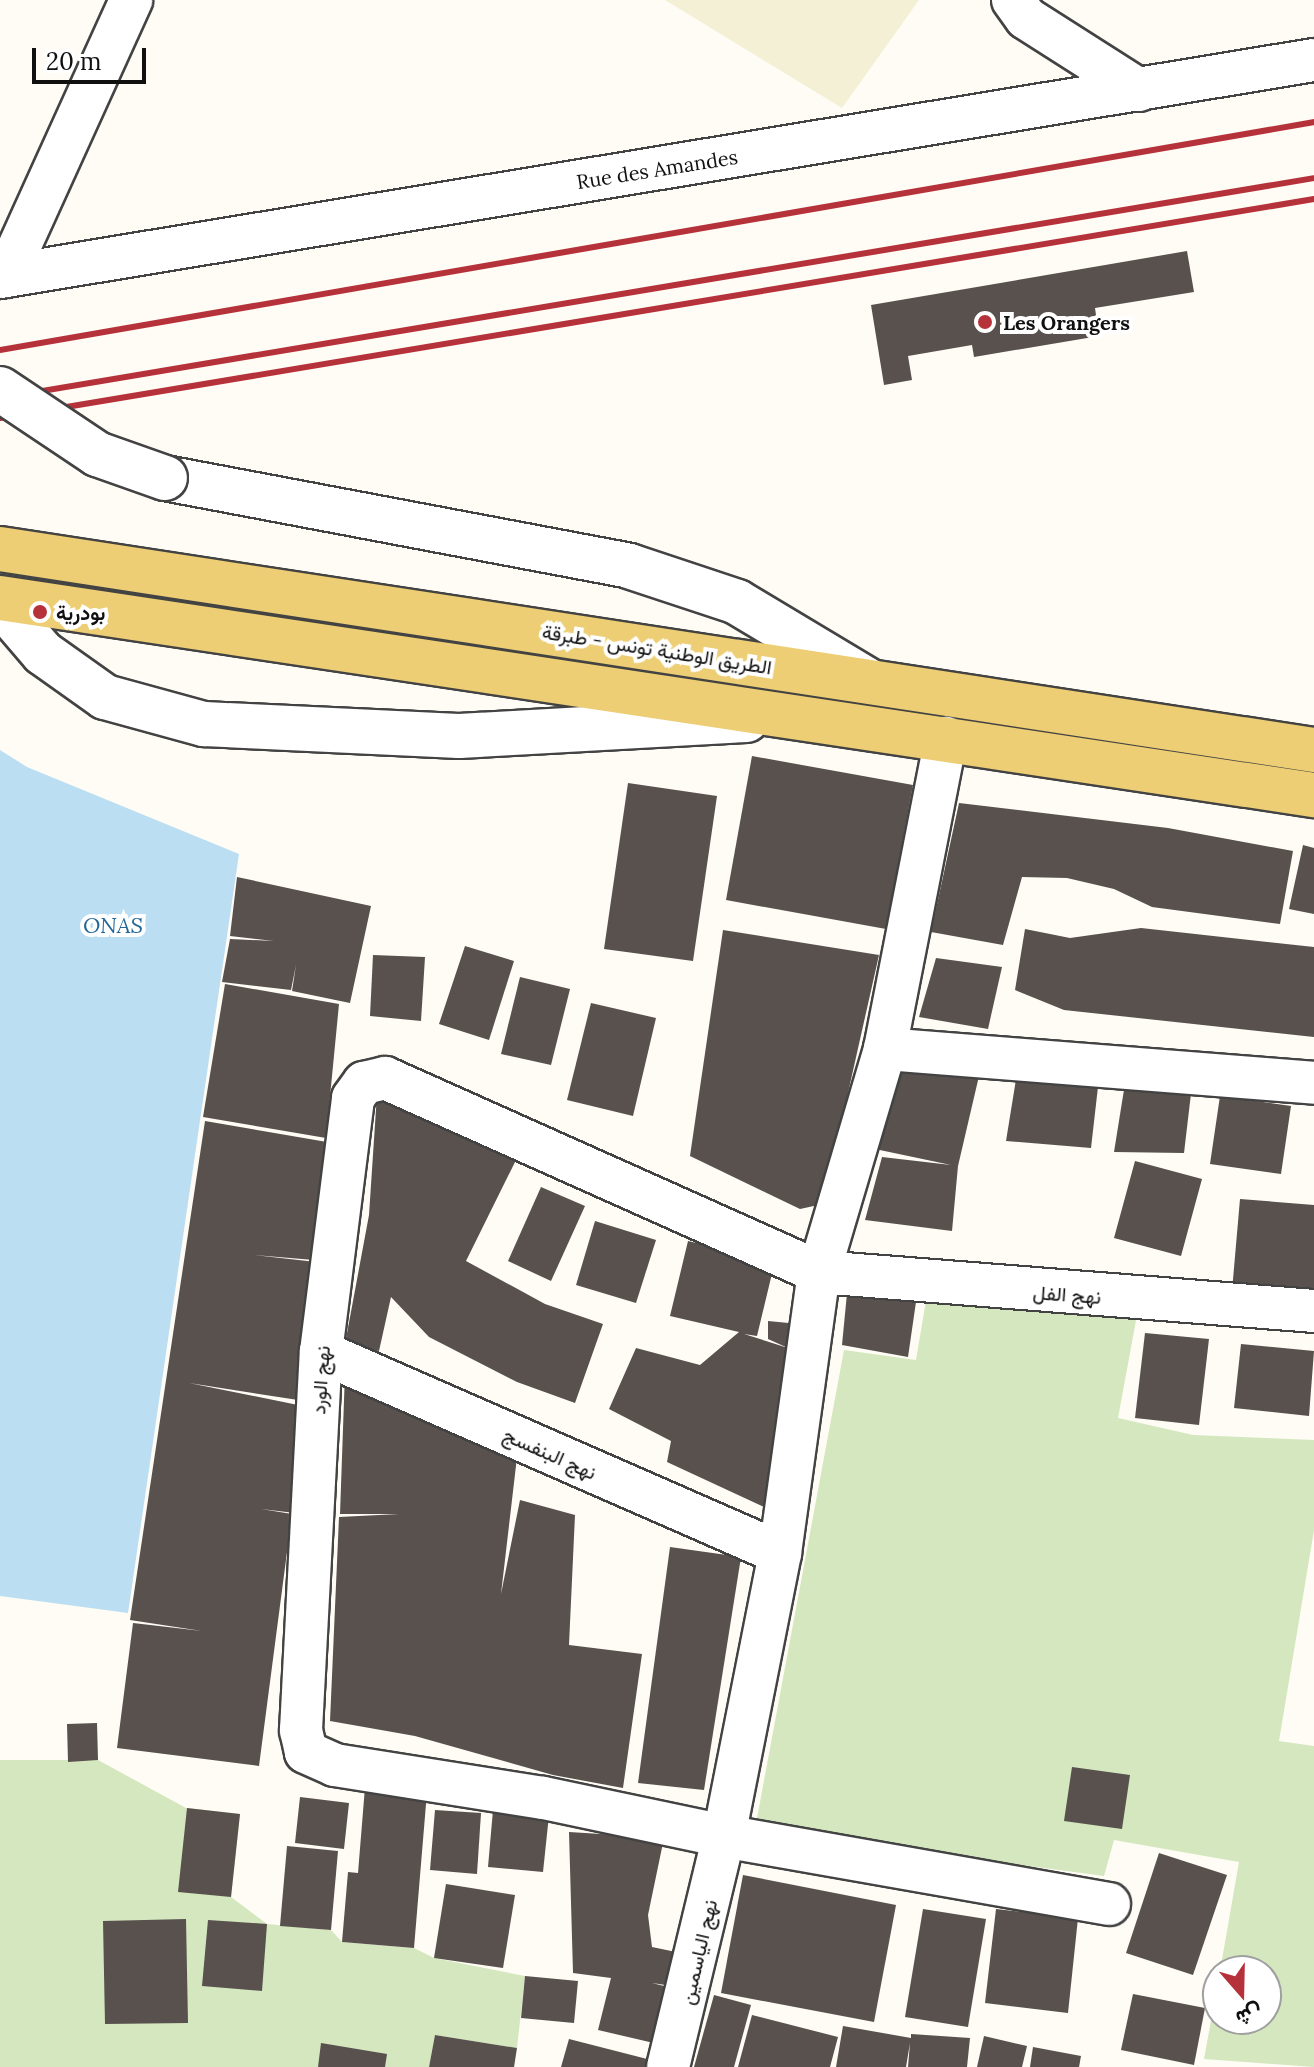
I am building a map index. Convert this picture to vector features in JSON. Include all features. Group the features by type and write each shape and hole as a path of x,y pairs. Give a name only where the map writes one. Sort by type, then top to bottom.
{"main road":[{"name":"الطريق الوطنية تونس - طبرقة","path":"0,549 1314,750"},
{"path":"0,601 946,738 1314,795"}],"street":[{"path":"3,276 131,0"},
{"path":"1013,0 1026,18 1139,90"},
{"name":"Rue des Amandes","path":"3,276 1314,60"},
{"path":"0,389 97,454 165,478 629,566 737,602 869,681"},
{"path":"0,601 43,653 105,697 204,724 459,736 813,719"},
{"name":"نهج الياسمين","path":"668,2067 724,1836 780,1553 819,1272 885,1049 946,738"},
{"path":"885,1049 1314,1083"},
{"name":"نهج الورد","path":"724,1836 543,1798 335,1765 306,1752 301,1730 321,1352 353,1098 374,1077 819,1272"},
{"name":"نهج الفل","path":"819,1272 1314,1311"},
{"name":"نهج البنفسج","path":"321,1352 780,1553"},
{"path":"724,1836 1109,1904"}],"shaded area":[{"path":"665,0 919,0 842,108"}],"green space":[{"path":"933,1259 1139,1304 1118,1418 1193,1435 1314,1440 1314,1530 1279,1741 1314,1746 1314,2067 1204,2059 1208,2035 1282,2035 1282,1955 1223,1955 1239,1862 1114,1840 1104,1876 755,1829 844,1350 916,1360"},
{"path":"0,1760 98,1760 186,1808 240,1814 231,1897 267,1924 331,1930 342,1942 414,1948 434,1958 525,1976 517,2048 435,2035 429,2067 0,2067"}],"water":[{"name":"ONAS","path":"0,750 27,767 239,854 128,1613 0,1596"}],"building":[{"name":"Les Orangers","path":"1187,251 1194,292 1095,308 1099,336 974,357 972,345 908,356 912,380 884,385 871,305"},
{"path":"752,756 913,785 886,929 726,900"},
{"path":"628,783 717,796 693,961 604,949"},
{"path":"959,803 1168,828 1293,851 1280,924 1152,907 1114,889 1067,878 1022,877 1003,945 931,932"},
{"path":"1303,845 1314,848 1314,914 1289,909"},
{"path":"237,877 371,906 350,1003 292,991 296,965 291,990 222,982 230,939 274,941 230,936"},
{"path":"1141,928 1314,947 1314,1037 1064,1010 1015,990 1025,929 1070,938"},
{"path":"723,930 879,955 823,1204 800,1209 690,1156"},
{"path":"465,946 514,961 489,1040 439,1024"},
{"path":"373,955 425,957 421,1021 370,1016"},
{"path":"936,958 1002,967 988,1029 919,1017"},
{"path":"520,977 570,989 551,1065 501,1054"},
{"path":"225,984 339,1004 326,1138 203,1117"},
{"path":"591,1003 656,1018 633,1116 567,1100"},
{"path":"1018,1067 1099,1078 1091,1148 1006,1141"},
{"path":"902,1071 979,1076 958,1166 952,1231 865,1220 882,1157 951,1165 875,1149"},
{"path":"1127,1071 1192,1085 1184,1153 1114,1152"},
{"path":"378,1079 516,1160 466,1261 545,1304 603,1324 575,1403 517,1382 429,1337 391,1297 379,1351 345,1344 369,1215"},
{"path":"1220,1096 1291,1106 1281,1174 1210,1164"},
{"path":"205,1121 327,1142 314,1260 253,1255 316,1262 298,1400 189,1383 298,1405 295,1513 261,1509 292,1514 259,1766 117,1748 133,1623 202,1631 130,1620"},
{"path":"1135,1161 1202,1179 1181,1256 1114,1238"},
{"path":"541,1187 585,1206 551,1281 508,1261"},
{"path":"1240,1199 1314,1205 1314,1297 1232,1291"},
{"path":"595,1221 656,1240 636,1303 576,1285"},
{"path":"688,1241 775,1261 757,1336 744,1334 788,1348 768,1339 768,1321 799,1324 796,1350 779,1393 764,1507 667,1462 671,1441 609,1409 636,1348 700,1365 739,1332 670,1316"},
{"path":"848,1283 917,1295 908,1357 842,1345"},
{"path":"1145,1333 1209,1339 1199,1425 1135,1418"},
{"path":"1241,1344 1314,1351 1309,1416 1234,1408"},
{"path":"345,1372 393,1407 427,1400 519,1440 501,1594 520,1500 575,1515 569,1645 642,1654 623,1788 553,1775 415,1736 330,1721 339,1517 399,1514 340,1514"},
{"path":"670,1547 741,1557 704,1790 638,1783"},
{"path":"97,1723 98,1760 68,1762 67,1724"},
{"path":"1072,1767 1130,1775 1122,1829 1064,1821"},
{"path":"365,1787 427,1792 414,1948 342,1942 348,1872 358,1873"},
{"path":"300,1797 349,1803 344,1849 295,1843"},
{"path":"187,1808 240,1814 231,1897 178,1892"},
{"path":"435,1810 481,1813 477,1874 430,1870"},
{"path":"493,1810 549,1815 543,1872 488,1867"},
{"path":"569,1832 664,1838 648,1915 652,1947 676,1952 672,1986 652,1983 672,1988 658,2044 598,2030 611,1978 573,1973"},
{"path":"287,1846 338,1851 331,1930 280,1926"},
{"path":"1159,1853 1227,1875 1193,1975 1126,1953"},
{"path":"743,1875 896,1905 874,2022 721,1993"},
{"path":"446,1884 515,1895 503,1968 434,1958"},
{"path":"923,1909 986,1919 968,2027 905,2017"},
{"path":"996,1909 1078,1918 1068,2013 985,2003"},
{"path":"186,1919 188,2023 105,2024 103,1921"},
{"path":"208,1920 267,1924 262,1991 202,1986"},
{"path":"525,1976 578,1981 574,2023 521,2018"},
{"path":"1133,1994 1202,2007 1194,2065 1121,2050"},
{"path":"714,1995 751,2005 734,2067 694,2067"},
{"path":"752,2015 838,2037 830,2067 738,2067"},
{"path":"843,2026 911,2038 911,2034 970,2038 967,2067 908,2067 910,2043 906,2067 836,2067"},
{"path":"435,2035 517,2048 514,2067 429,2067"},
{"path":"984,2036 1027,2046 1022,2067 977,2067"},
{"path":"569,2039 651,2060 649,2067 561,2067"},
{"path":"321,2043 387,2054 385,2067 318,2067"},
{"path":"1033,2047 1081,2056 1079,2067 1030,2067"}],"railway":[{"path":"0,350 1314,122"},
{"path":"0,398 1314,178"},
{"path":"0,418 1314,199"}],"place":[{"name":"Les Orangers","path":"985,322"},
{"name":"بودرية","path":"40,612"}]}
